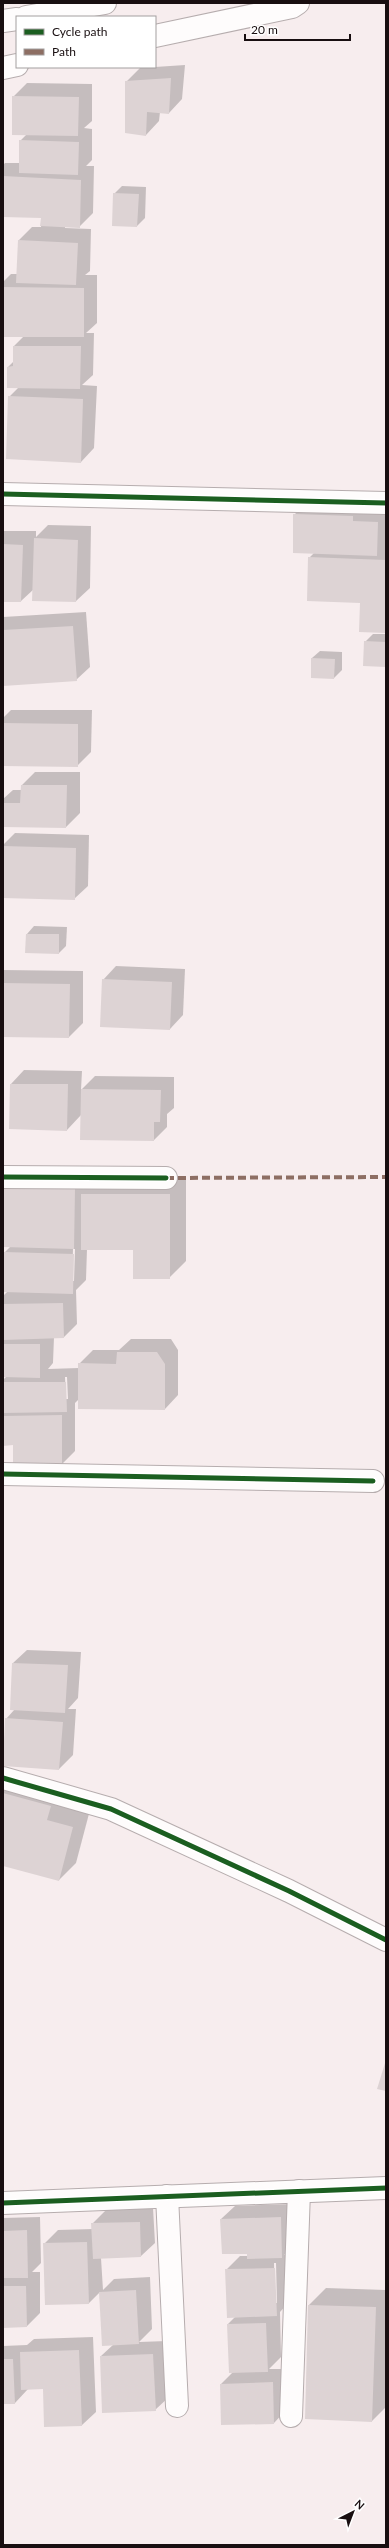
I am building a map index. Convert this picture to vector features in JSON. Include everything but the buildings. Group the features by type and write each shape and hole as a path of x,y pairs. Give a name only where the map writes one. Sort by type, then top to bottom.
{"street":[{"path":"32,16 105,3"},
{"path":"156,36 292,7 298,3"},
{"path":"3,21 16,19"},
{"path":"3,68 16,65"},
{"path":"3,494 386,503"},
{"path":"3,1177 166,1178"},
{"path":"3,1474 373,1481"},
{"path":"3,1778 111,1809 289,1892 386,1940"},
{"path":"3,2203 386,2188"},
{"path":"291,2416 299,2191"},
{"path":"167,2196 177,2406"}],"marked path":[{"path":"166,1178 386,1177"}],"cycle path":[{"path":"3,494 386,503"},
{"path":"3,1177 166,1178"},
{"path":"3,1474 373,1481"},
{"path":"3,1778 111,1809 289,1891 386,1940"},
{"path":"3,2203 386,2188"}]}
